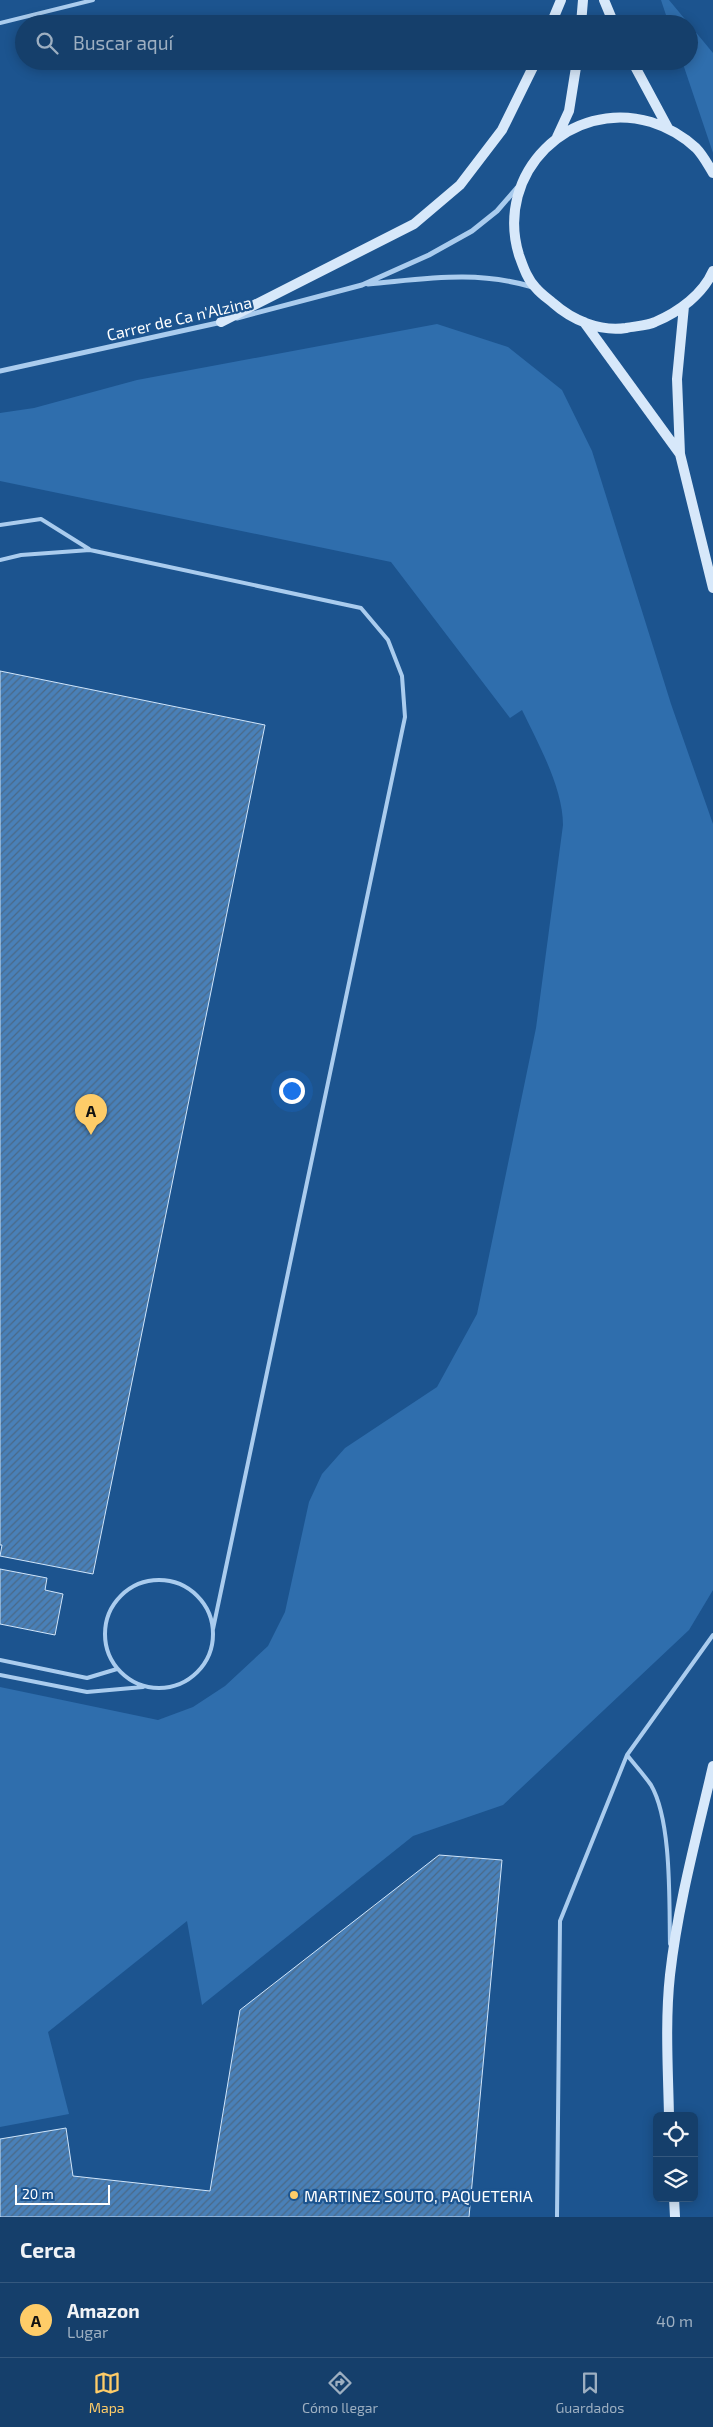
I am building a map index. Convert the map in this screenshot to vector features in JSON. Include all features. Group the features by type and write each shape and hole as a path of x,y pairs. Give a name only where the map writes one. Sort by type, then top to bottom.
{"main road":[{"path":"555,15 561,0"},
{"path":"582,15 583,0"},
{"path":"604,0 610,15"},
{"path":"221,322 414,224 460,185 502,130 532,70"},
{"path":"558,137 569,111 576,70"},
{"path":"637,70 668,128"},
{"path":"713,173 696,149 668,128 631,116 592,120 558,137 536,158 521,184 514,210 514,230 524,268 535,287 563,312 584,322 620,329 654,323 684,306 709,281 713,270"},
{"path":"684,306 678,370 680,454 713,588"},
{"path":"584,322 680,454"},
{"path":"669,2112 667,2056 670,1977 691,1859 713,1766"},
{"path":"674,2202 676,2217"}],"street":[{"name":"Carrer de Ca n'Alzina","path":"0,371 221,322 362,285 429,255 472,231 497,211 521,184"},
{"name":"Carrer de Ca n'Alzina","path":"362,285 477,276 508,280 535,287"}],"lane":[{"path":"30,15 93,0"},
{"path":"0,22 15,18"},
{"path":"0,525 41,519 90,550"},
{"path":"0,560 21,556 90,550 361,608 388,640 402,676 405,717 213,1629 212,1646 205,1662 194,1675 180,1684 163,1688 146,1687 87,1692 0,1674"},
{"path":"146,1687 130,1680 117,1669 108,1654 105,1637 106,1620 119,1599 139,1584 155,1580 172,1582 187,1588 200,1599 208,1613 213,1629"},
{"path":"557,2217 560,1921 627,1755 713,1635"},
{"path":"0,1660 87,1678 117,1669"},
{"path":"627,1755 651,1786 662,1812 670,1886 670,1977"}],"shaded area":[{"path":"661,0 669,0 682,15 666,15"},
{"path":"698,35 713,53 713,153 685,70 698,70"},
{"path":"437,324 508,347 562,390 592,451 671,704 713,824 713,1590 689,1630 503,1805 413,1836 202,2005 187,1921 48,2032 69,2114 0,2127 0,1687 158,1720 193,1707 225,1686 268,1646 285,1612 309,1502 322,1474 345,1448 437,1387 477,1314 536,1028 563,825 559,796 554,781 522,710 510,718 391,562 0,481 0,413 34,408 137,380"}],"building":[{"path":"0,671 265,725 93,1574 0,1556 2,1545 0,1545"},
{"path":"0,1569 47,1578 45,1590 63,1594 55,1635 0,1624"},
{"path":"439,1855 502,1860 469,2217 0,2217 0,2139 66,2128 73,2176 210,2191 240,2010"}],"place":[{"name":"Amazon","path":"91,1135"},
{"name":"MARTINEZ SOUTO, PAQUETERIA","path":"294,2195"}]}
